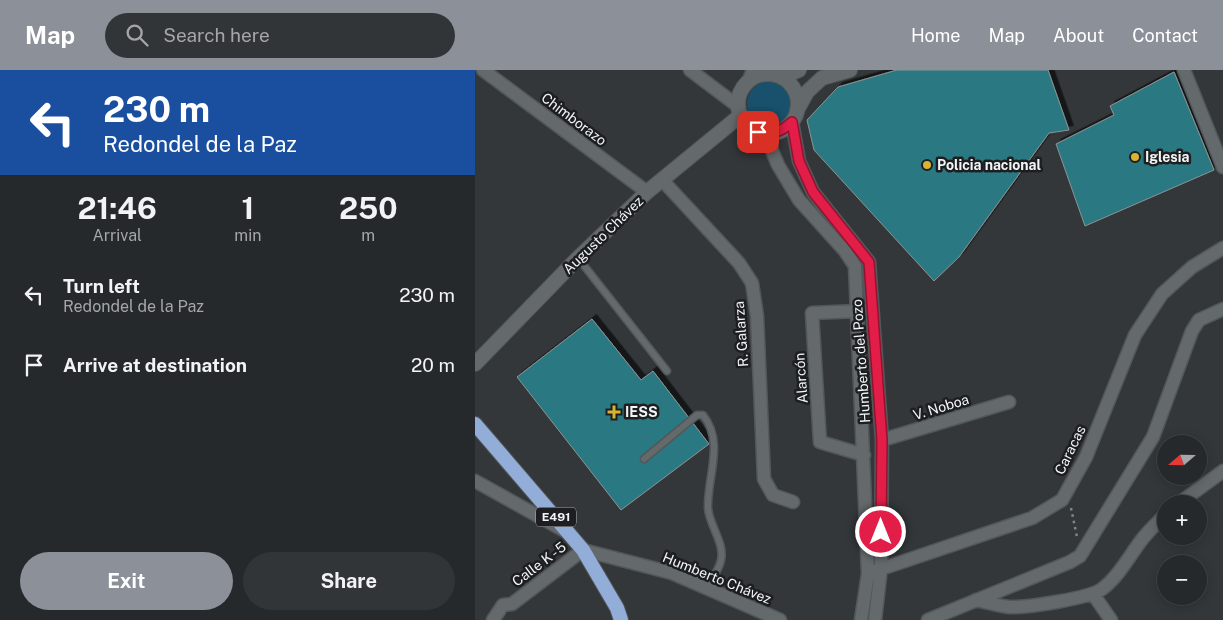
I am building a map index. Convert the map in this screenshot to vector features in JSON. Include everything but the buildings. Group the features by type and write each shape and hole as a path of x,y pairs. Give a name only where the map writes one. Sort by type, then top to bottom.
{"highway":[{"name":"E491","path":"475,424 583,550 617,608 621,620"}],"street":[{"path":"690,70 740,111 751,128 765,134 775,133 784,129 794,117 807,92 822,78 850,70"},
{"path":"782,78 799,70"},
{"path":"1184,70 1223,167"},
{"name":"Chimborazo","path":"486,71 647,192"},
{"path":"740,111 739,97 751,75 774,74 790,83 795,92 798,101 794,117"},
{"name":"Augusto Chávez","path":"475,364 578,258 647,192 663,181 740,111"},
{"name":"Humberto del Pozo","path":"794,117 799,161 813,192 869,262 882,440 881,568 875,620"},
{"name":"Humberto del Pozo","path":"765,134 778,165 799,200 845,251 855,266 868,574 861,620"},
{"name":"R. Galarza","path":"663,181 739,263 751,283 757,316 764,479 773,496 793,502"},
{"name":"Caracas","path":"868,574 1032,518 1062,500 1086,457 1135,335 1162,294 1192,267 1223,248"},
{"path":"928,620 1070,562 1080,556 1153,437 1191,331 1199,320 1223,309"},
{"name":"Alarcón","path":"858,311 812,313 820,442 864,455"},
{"name":"V. Noboa","path":"882,440 1009,402"},
{"path":"1191,495 1221,475"},
{"path":"475,481 570,534"},
{"path":"976,600 1015,607 1081,598 1093,594 1102,590 1109,583 1130,558 1141,541 1157,524"},
{"name":"Humberto Chávez","path":"583,550 672,573 780,620"},
{"name":"Calle K - 5","path":"493,620 503,605 512,604 583,550"},
{"path":"1093,594 1111,620"}],"lane":[{"path":"578,258 667,371"},
{"path":"644,459 697,415 703,415 709,424 715,444 708,492 709,513 720,544 722,559 707,588"}],"path":[{"path":"1068,489 1080,556"}],"shaded area":[{"path":"775,81 787,87 792,95 792,113 787,121 779,126 765,127 753,121 748,113 747,99 753,87 761,82"}],"place":[{"name":"Iglesia","path":"1135,157"},
{"name":"Policia nacional","path":"927,165"},
{"name":"IESS","path":"614,412"}],"route":[{"path":"758,132 765,134 775,133 784,129 792,122 799,161 813,192 869,262 882,440 881,532"}]}
